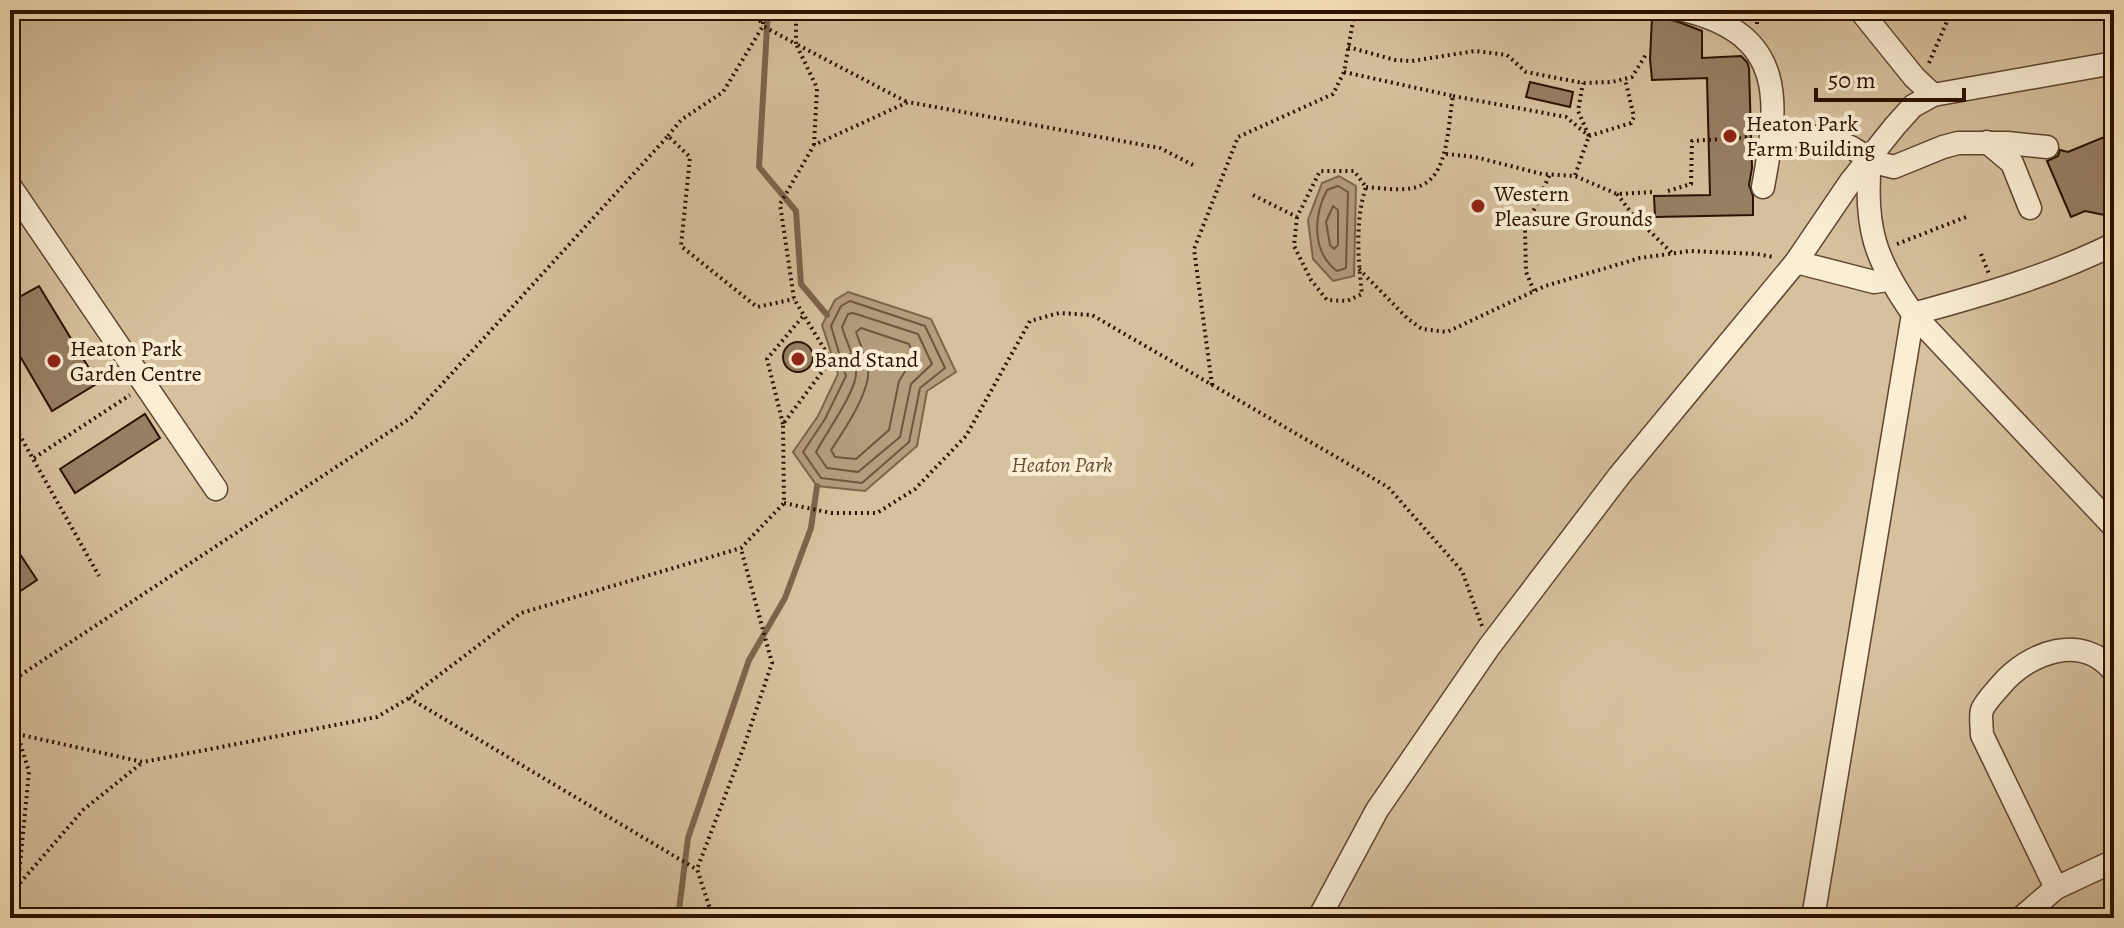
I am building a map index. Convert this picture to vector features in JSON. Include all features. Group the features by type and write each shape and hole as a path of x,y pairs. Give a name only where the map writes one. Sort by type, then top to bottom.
{"lane":[{"path":"1684,10 1722,23 1757,52 1772,87 1773,135 1763,187"},
{"path":"1860,10 1914,77 1933,95"},
{"path":"1319,918 1377,810 1489,647 1619,476 1796,262 1851,181 1913,106 1933,95 2114,63"},
{"path":"1773,135 1842,142 1853,146 1870,161 1894,167 1943,147 1987,142 2047,147"},
{"path":"1987,142 2012,163 2030,208"},
{"path":"1870,161 1868,221 1888,280 1913,314 2114,527"},
{"path":"10,186 216,489"},
{"path":"1913,314 2056,271 2114,244"},
{"path":"1796,262 1874,282 1888,280"},
{"path":"1813,918 1913,314"},
{"path":"2056,888 1982,735 1982,709 2009,676 2047,652 2073,650 2105,660 2114,672"},
{"path":"2021,918 2056,888 2114,861"}],"path":[{"path":"174,10 195,10"},
{"path":"754,10 764,26 772,31 908,102 1160,148 1193,165"},
{"path":"10,682 412,417 681,120 723,92 764,26 763,10"},
{"path":"783,424 831,360 794,299 780,204 814,145 817,88 796,44 796,10"},
{"path":"1212,385 1194,249 1238,137 1333,94 1344,72 1355,10"},
{"path":"1914,77 1928,64 1952,10"},
{"path":"1348,47 1395,60 1412,61 1475,51 1507,55 1526,72 1583,83 1632,77 1647,53"},
{"path":"1344,72 1566,117 1589,136"},
{"path":"1589,136 1631,123 1634,117 1625,79"},
{"path":"1575,176 1589,136 1578,111 1583,83"},
{"path":"1366,187 1361,202 1359,269 1362,294 1347,301 1327,300 1311,280 1294,246 1297,217 1320,171 1354,171 1366,187 1402,189 1423,185 1434,175 1446,154 1445,141 1453,96"},
{"path":"814,145 908,102"},
{"path":"1566,117 1578,111"},
{"path":"1668,191 1691,184 1692,141 1773,135"},
{"path":"668,136 690,157 681,246 757,307 794,299"},
{"path":"1446,154 1575,176 1617,194 1653,192"},
{"path":"1534,291 1526,272 1525,230 1550,174"},
{"path":"1617,194 1633,215 1672,253"},
{"path":"1253,195 1297,217"},
{"path":"1892,246 1966,217"},
{"path":"1359,269 1422,329 1447,332 1534,291 1640,258 1690,251 1757,254 1796,262"},
{"path":"1981,254 1986,267"},
{"path":"784,503 831,513 877,513 915,489 966,436 1030,321 1059,313 1092,315 1388,487 1462,571 1489,647"},
{"path":"17,734 143,762 377,717 409,698 521,613 741,548 784,503 783,424 767,359 804,315"},
{"path":"34,458 145,385"},
{"path":"10,418 99,576"},
{"path":"713,918 696,869 743,749 772,663 741,548"},
{"path":"409,698 696,869"},
{"path":"10,709 29,772 18,884 11,918"},
{"path":"18,884 83,810 143,762"}],"green space":[{"name":"Heaton Park","path":"10,10 2114,10 2114,918 10,918"}],"water":[{"path":"1339,176 1356,186 1354,276 1333,281 1313,259 1308,220 1322,183"},
{"path":"848,292 931,319 956,372 927,391 917,446 865,491 817,486 793,452 818,416 838,374 822,325 835,300"}],"building":[{"name":"Heaton Park Farm Building","path":"1652,17 1676,21 1702,31 1702,58 1741,56 1747,62 1752,168 1749,185 1753,196 1753,215 1655,217 1654,196 1710,195 1707,78 1652,80"},
{"path":"1530,82 1573,92 1570,107 1526,97"},
{"path":"2114,133 2114,217 2085,211 2071,217 2047,161 2058,156 2060,150 2068,152"},
{"name":"Heaton Park Garden Centre","path":"39,286 98,383 52,411 10,339 10,302"},
{"name":"Band Stand","path":"798,342 809,346 813,357 809,368 798,372 787,368 783,357 787,346"},
{"path":"145,414 160,438 75,493 60,469"},
{"path":"10,539 37,580 10,598"}],"waterway":[{"path":"768,10 759,167 796,211 801,284 827,315"},
{"path":"678,918 688,838 749,660 785,598 811,528 817,486"}],"place":[{"name":"Heaton Park Farm Building","path":"1730,136"},
{"name":"Western Pleasure Grounds","path":"1478,206"},
{"name":"Band Stand","path":"798,359"},
{"name":"Heaton Park Garden Centre","path":"54,361"}]}
